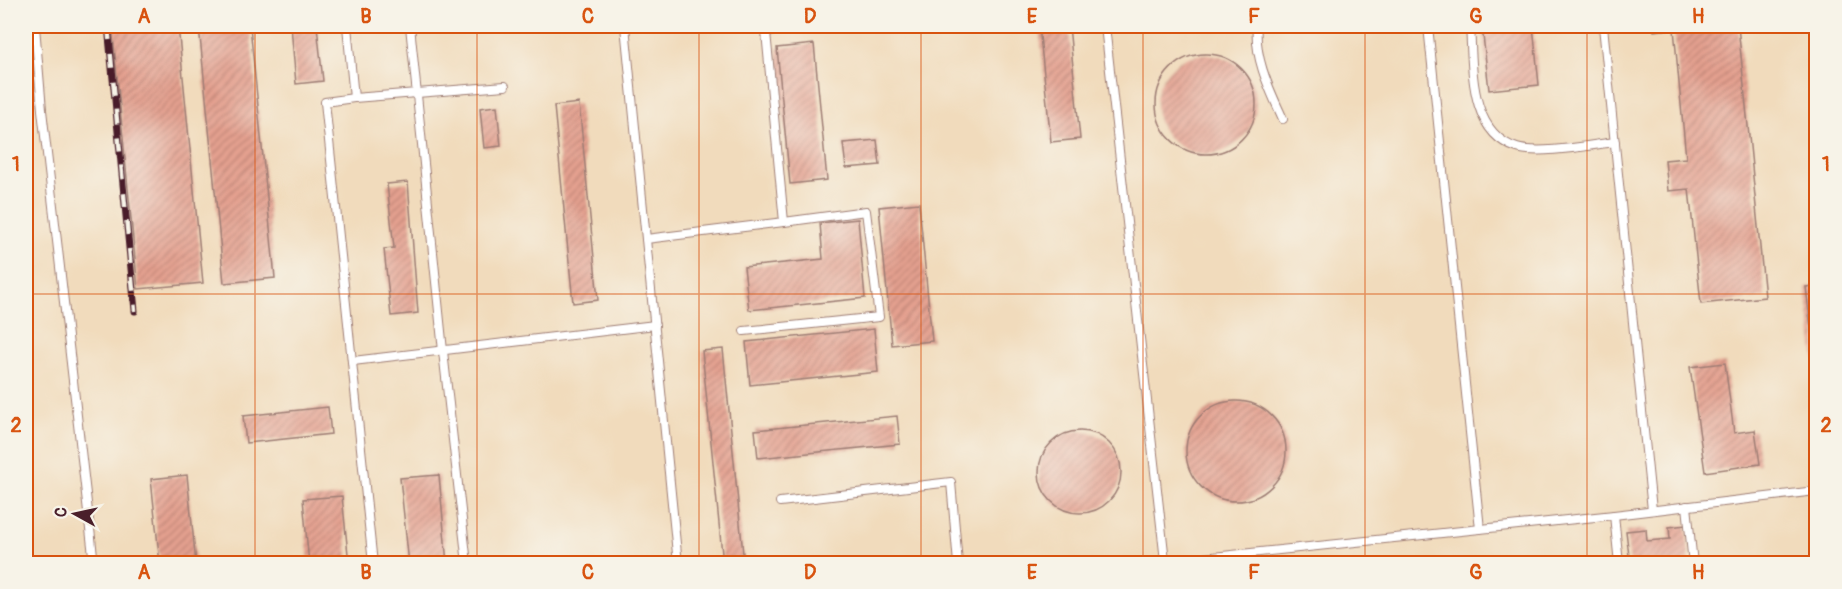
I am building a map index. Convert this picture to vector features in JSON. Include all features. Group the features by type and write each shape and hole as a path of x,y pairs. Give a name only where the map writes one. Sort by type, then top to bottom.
{"lane":[{"path":"35,26 42,110 94,564"},
{"path":"347,26 354,98"},
{"path":"410,26 467,564"},
{"path":"625,26 678,564"},
{"path":"784,222 766,32 819,26"},
{"path":"1105,26 1166,561"},
{"path":"1257,26 1256,36 1265,78 1283,119"},
{"path":"1428,26 1480,529"},
{"path":"1470,26 1478,104 1483,119 1498,136 1517,148 1540,150 1615,142"},
{"path":"1603,26 1652,510"},
{"path":"373,564 325,102 505,86"},
{"path":"646,239 866,212 879,317 744,331"},
{"path":"353,361 655,325"},
{"path":"780,502 951,482 958,564"},
{"path":"1146,564 1614,515 1816,491"},
{"path":"1687,506 1693,564"},
{"path":"1614,515 1619,564"}],"building":[{"path":"112,26 178,26 203,283 138,289"},
{"path":"199,26 250,26 275,278 224,283"},
{"path":"291,26 317,26 323,81 296,84"},
{"path":"1039,26 1069,26 1080,139 1051,142"},
{"path":"1482,26 1533,26 1539,85 1489,90"},
{"path":"1653,26 1738,26 1765,297 1701,304 1689,189 1668,191 1665,160 1686,158 1674,29 1654,31"},
{"path":"814,44 827,180 790,184 777,48"},
{"path":"1206,54 1225,58 1241,69 1252,85 1256,104 1252,123 1241,139 1225,150 1206,154 1187,150 1171,139 1160,123 1156,104 1160,85 1171,69 1187,58"},
{"path":"579,103 598,300 573,303 554,106"},
{"path":"497,106 501,146 484,148 480,108"},
{"path":"877,140 880,165 846,168 843,143"},
{"path":"408,182 418,313 391,316 384,249 394,248 387,184"},
{"path":"919,203 932,341 892,345 879,207"},
{"path":"858,219 865,298 749,310 744,267 823,259 820,223"},
{"path":"1816,286 1816,361 1815,361 1806,287"},
{"path":"874,329 878,372 750,385 746,342"},
{"path":"723,349 744,564 723,564 702,351"},
{"path":"1725,363 1734,433 1755,430 1760,464 1705,472 1690,367"},
{"path":"1236,401 1255,405 1271,416 1282,432 1286,451 1282,470 1271,486 1255,497 1236,501 1217,497 1201,486 1190,470 1186,451 1190,432 1201,416 1217,405"},
{"path":"328,407 331,434 246,443 243,416"},
{"path":"897,416 900,444 758,458 755,430"},
{"path":"1080,431 1096,435 1109,443 1117,456 1121,472 1117,488 1109,501 1096,509 1080,513 1064,509 1051,501 1043,488 1039,472 1043,456 1051,443 1064,435"},
{"path":"187,475 196,564 160,564 151,479"},
{"path":"439,475 447,564 409,564 400,478"},
{"path":"342,496 349,564 309,564 303,499"},
{"path":"1686,525 1690,564 1630,564 1626,531 1646,529 1647,541 1670,539 1669,527"}],"railway":[{"path":"108,26 135,311"}]}
